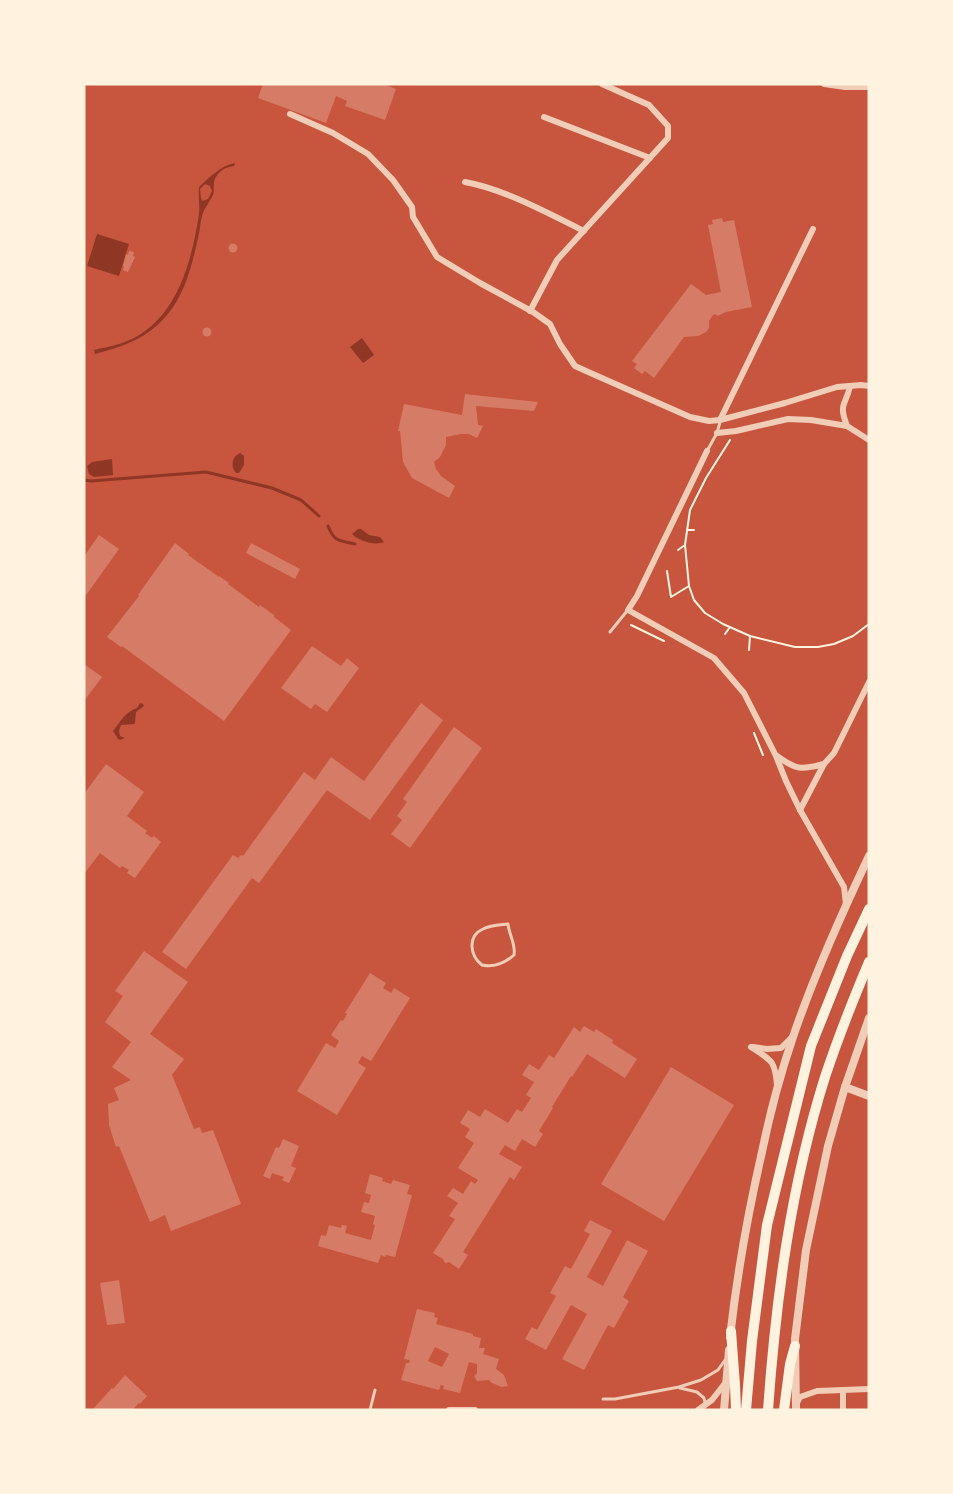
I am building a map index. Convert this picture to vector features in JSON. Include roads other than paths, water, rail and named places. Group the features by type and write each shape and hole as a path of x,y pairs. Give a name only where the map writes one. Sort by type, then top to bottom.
{"highway":[{"path":"746,1410 766,1225 811,1046 847,956 869,909"},
{"path":"768,1410 776,1314 790,1224 805,1150 844,1022 869,962"},
{"path":"731,1331 736,1410"},
{"path":"784,1410 790,1364 795,1346"}],"street":[{"path":"530,311 557,260 668,138 668,126 649,105 602,84"},
{"path":"824,84 869,87"},
{"path":"290,114 333,133 368,154 393,180 412,207 413,217 437,257 550,324 575,366 690,417 709,421 785,403 837,387 869,386"},
{"path":"544,117 650,158"},
{"path":"465,182 478,184 530,204 584,231"},
{"path":"720,420 813,229"},
{"path":"847,426 842,409 850,386"},
{"path":"717,433 788,419 811,420 847,426 869,440"},
{"path":"707,451 640,590 628,610 714,658 744,693 777,756 800,810 844,887 846,904"},
{"path":"800,810 824,764 834,753 869,682"},
{"path":"777,756 791,767 806,768 824,764"},
{"path":"724,1410 731,1331 752,1194 777,1088 793,1037 823,957 869,856"},
{"path":"796,1407 795,1346 806,1250 813,1212 828,1146 845,1087 869,1018"},
{"path":"777,1088 776,1067 751,1047 781,1048 793,1037"},
{"path":"845,1087 869,1096"},
{"path":"701,1409 712,1400 726,1381"},
{"path":"796,1407 800,1397 817,1391 869,1389"},
{"path":"843,1391 843,1410"},
{"path":"449,1410 475,1410"}],"lane":[{"path":"707,451 717,433 720,420"},
{"path":"610,632 628,610"},
{"path":"508,924 515,948 514,954 504,963 492,966 482,965 475,957 472,948 475,936 485,928 508,924"},
{"path":"603,1399 615,1399 679,1387 701,1380 718,1370 728,1356"},
{"path":"679,1387 697,1392 704,1398 706,1402 701,1409"},
{"path":"370,1410 375,1390"}],"waterway":[{"path":"84,480 206,472 272,488 301,500 319,516"},
{"path":"328,526 335,538 355,544"}]}
